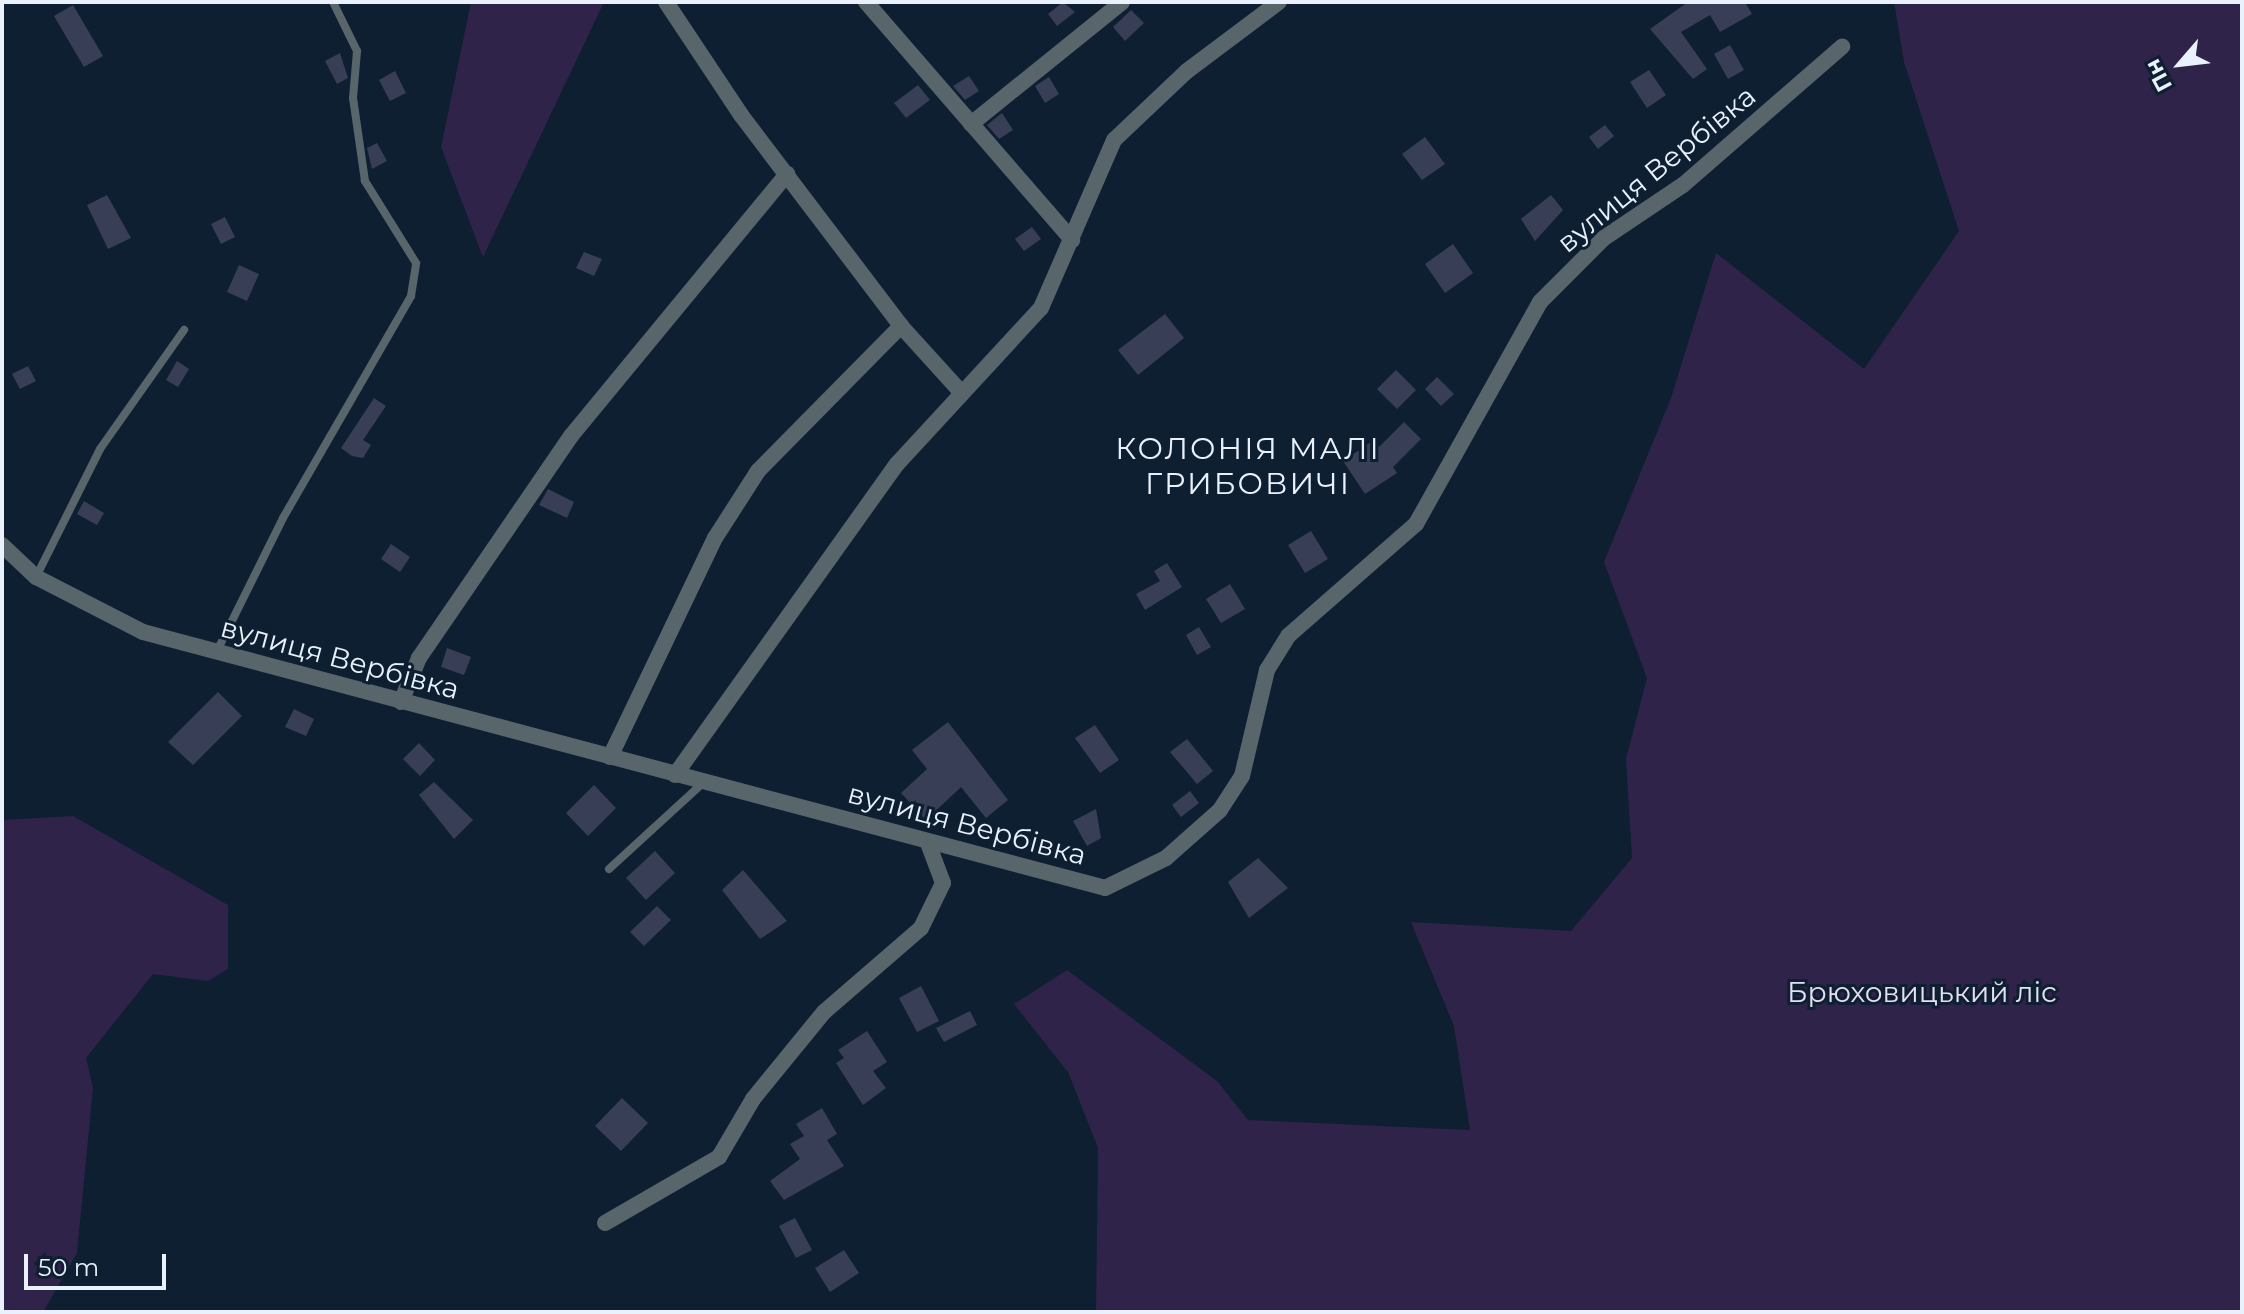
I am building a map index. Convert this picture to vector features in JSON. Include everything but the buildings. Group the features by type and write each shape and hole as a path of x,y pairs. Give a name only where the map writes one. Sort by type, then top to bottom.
{"street":[{"path":"666,2 787,174 901,326 959,390"},
{"path":"866,2 1072,240"},
{"path":"971,124 1122,2"},
{"path":"675,775 897,464 959,390 1041,308 1072,240 1102,161 1126,124 1279,2"},
{"name":"вулиця Вербівка","path":"2,545 36,577 143,632 1105,888 1166,858 1204,826 1242,776 1267,670 1288,636 1416,524 1540,302 1604,238 1683,185 1842,47"},
{"path":"401,702 419,658 571,436 787,174"},
{"path":"610,757 715,538 758,471 901,326"},
{"path":"605,1223 719,1157 753,1099 824,1012 921,928 943,883 928,843"}],"lane":[{"path":"217,652 283,518 411,296 416,263 365,181 353,98 357,51 333,2"},
{"path":"36,577 100,449 184,330"},
{"path":"609,869 704,782"}],"green space":[{"path":"471,2 604,2 483,257 441,147"},
{"name":"Брюховицький ліс","path":"1894,2 2242,2 2242,1312 1096,1312 1098,1148 1068,1072 1014,1004 1067,970 1217,1081 1248,1120 1470,1130 1454,1026 1411,922 1571,931 1632,858 1626,759 1647,678 1604,562 1671,398 1716,253 1864,369 1959,231 1904,62"},
{"path":"73,816 228,905 228,969 208,981 153,974 86,1058 93,1088 77,1253 43,1312 2,1312 2,820"}],"district":[{"name":"КОЛОНІЯ МАЛІ ГРИБОВИЧІ","path":"1248,466"}]}
